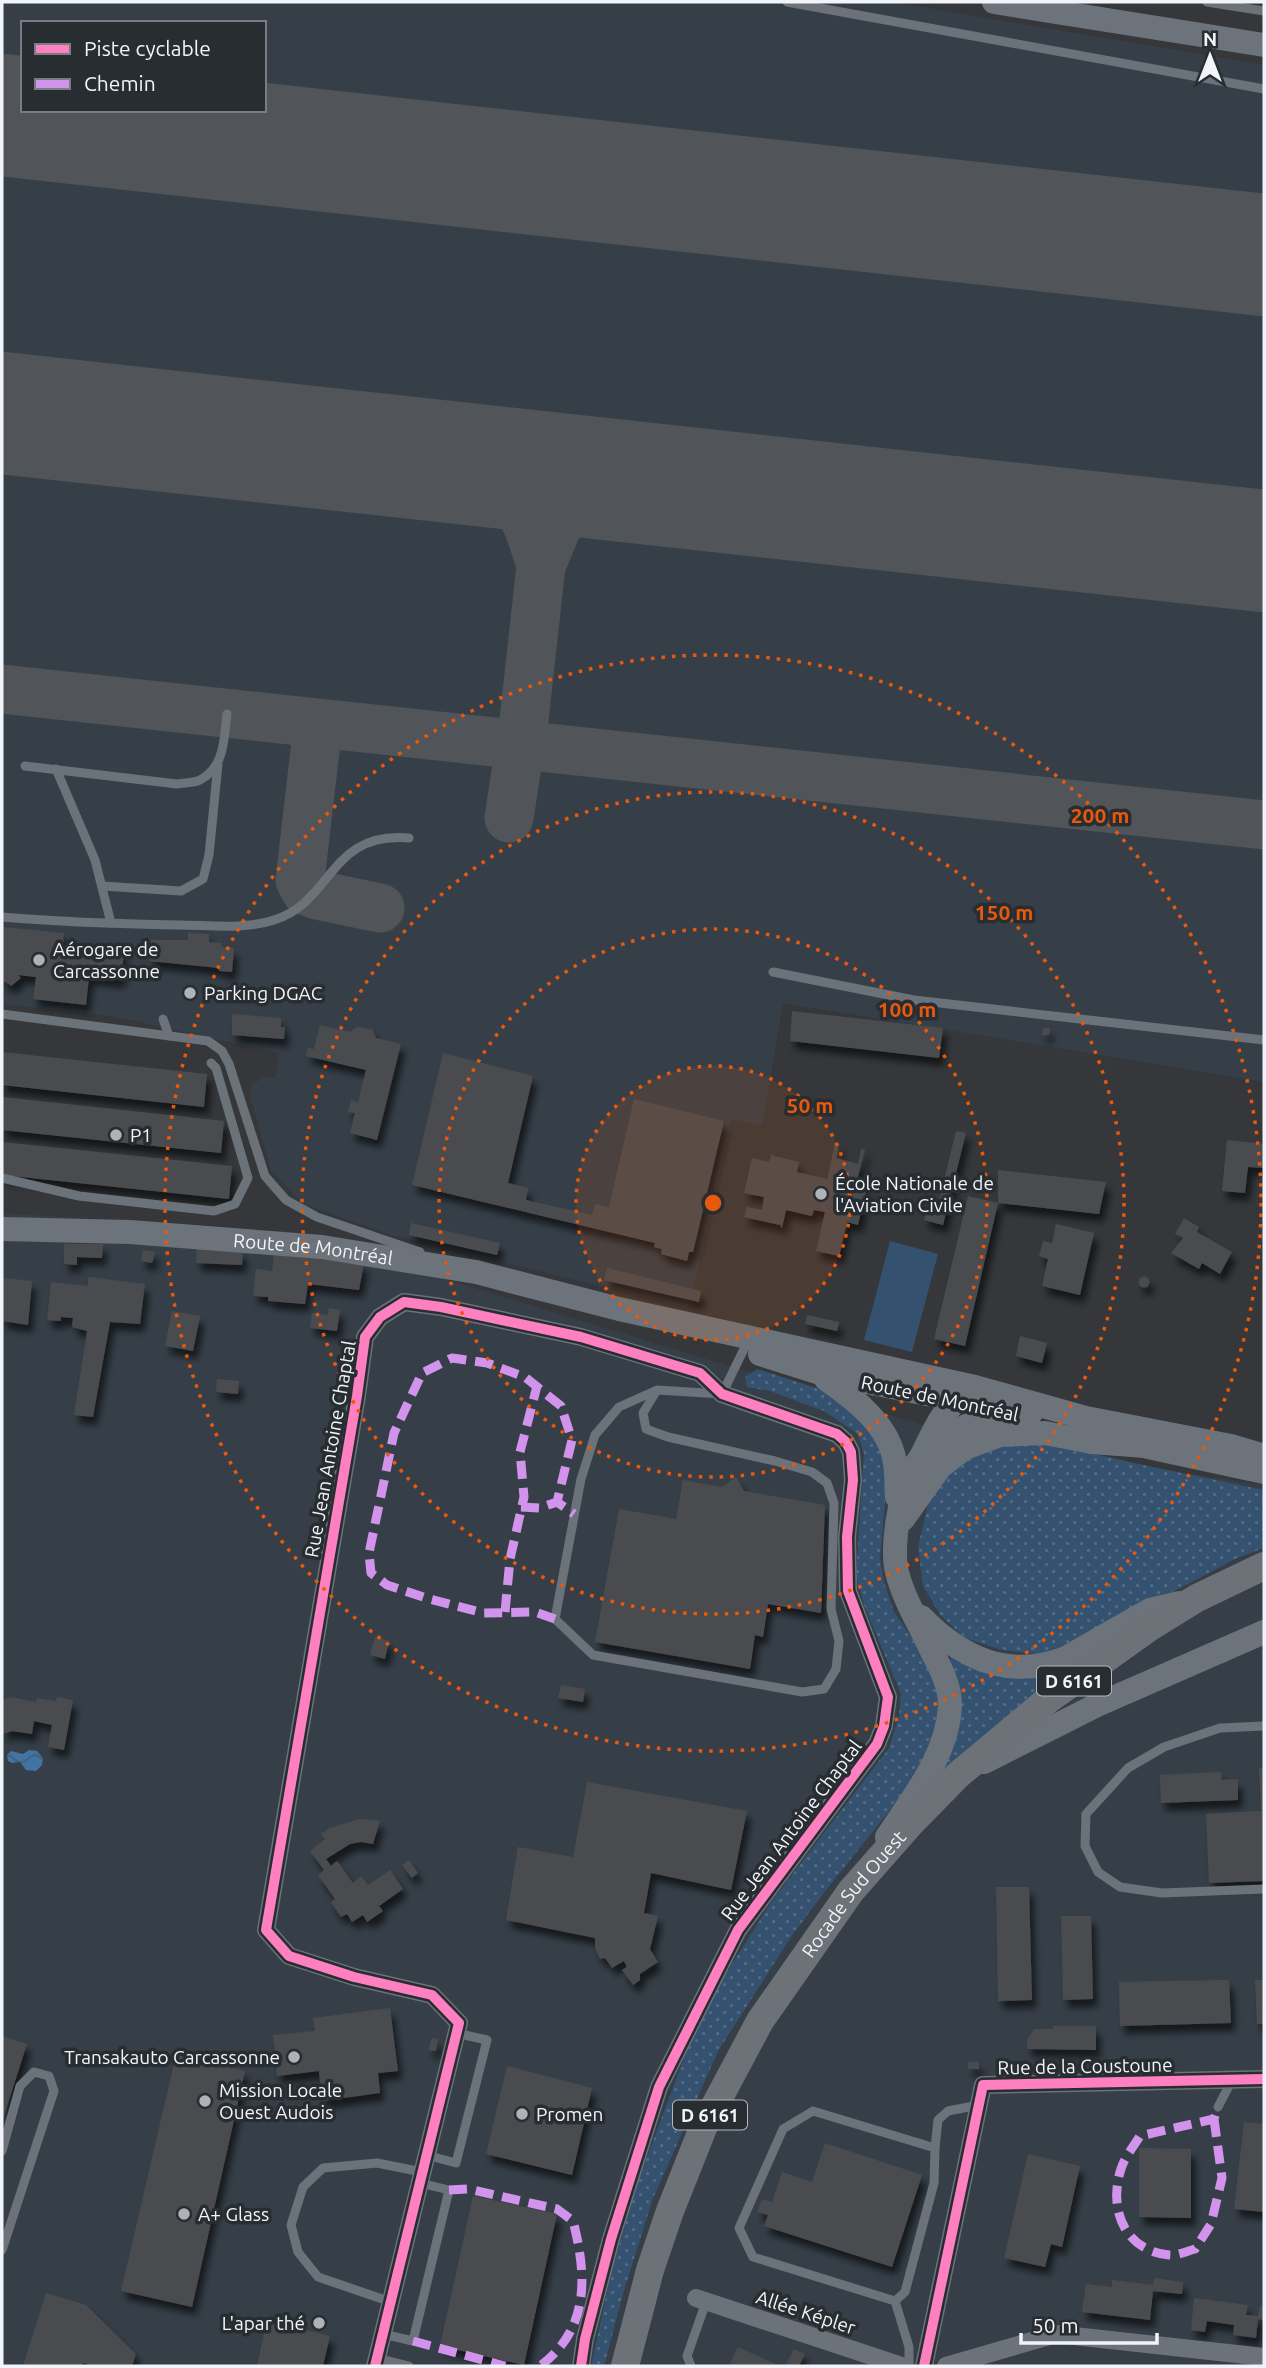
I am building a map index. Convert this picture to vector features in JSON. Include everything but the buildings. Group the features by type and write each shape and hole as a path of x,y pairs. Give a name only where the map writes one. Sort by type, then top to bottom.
{"main road":[{"path":"994,2 1264,45"},
{"name":"Route de Montréal","path":"2,1229 130,1232 322,1247 476,1272 966,1394 1264,1454"},
{"name":"Route de Montréal","path":"620,1309 817,1373 966,1394 1004,1410 1145,1446 1264,1472"},
{"path":"817,1373 857,1400 885,1436 895,1461 898,1525"},
{"path":"851,1891 928,1774 947,1730 949,1689 897,1572 895,1548 911,1471 922,1455 940,1417 966,1394"},
{"path":"922,1455 957,1430 1004,1410 1086,1418"},
{"path":"898,1525 940,1467 965,1448 1000,1434 1045,1433 1091,1442 1145,1446"},
{"name":"Rocade Sud Ouest","path":"625,2366 650,2270 670,2211 704,2128 760,2021 851,1891 910,1824 958,1776 1049,1699 1109,1654 1198,1598 1264,1566"},
{"path":"910,1605 955,1647 992,1663 1030,1667 1066,1658 1150,1611 1198,1598"},
{"path":"958,1776 1097,1704 1264,1632"}],"street":[{"name":"Rue Jean Antoine Chaptal","path":"456,2033 459,2023 432,1995 354,1977 289,1956 266,1930 353,1423 365,1337 380,1317 404,1302 441,1307 581,1337 700,1373 722,1394 837,1434 846,1442 851,1452 853,1480 847,1537 848,1591 888,1697 884,1726 877,1744 738,1930 659,2087 611,2239 585,2339 581,2366"},
{"path":"376,2362 456,2033"},
{"name":"Rue de la Coustoune","path":"979,2105 983,2085 1264,2080"},
{"path":"924,2366 979,2105"},
{"name":"Allée Képler","path":"701,2300 902,2366"},
{"path":"946,2366 1056,2334 1264,2357"}],"lane":[{"path":"788,2 1264,89"},
{"path":"1207,2 1264,11"},
{"path":"102,886 181,891 203,879 209,855 218,764 227,714"},
{"path":"26,766 177,784 199,780 218,764"},
{"path":"56,769 95,860 111,923"},
{"path":"2,917 66,923 243,926 274,921 296,911 354,848 376,838 409,838"},
{"path":"773,972 914,1000 1264,1040"},
{"path":"2,1014 169,1036 209,1037 222,1051 229,1064 265,1176 286,1200 317,1217 476,1272"},
{"path":"163,1019 169,1036"},
{"path":"2,1178 79,1196 214,1211 235,1204 248,1178 216,1068 211,1063"},
{"path":"245,1168 253,1137"},
{"path":"237,1141 260,1161"},
{"path":"657,1390 643,1413 646,1429 668,1437 812,1472 827,1483 834,1503 831,1609 839,1641 836,1669 824,1689 802,1692 593,1655 555,1619 580,1479 595,1434 619,1407 657,1390 722,1394 744,1349"},
{"path":"1264,1726 1220,1728 1164,1746 1128,1768 1086,1814 1085,1846 1098,1872 1120,1887 1162,1893 1264,1889"},
{"path":"391,2302 318,2277 298,2252 291,2225 303,2187 323,2168 377,2163 423,2170 456,2163 488,2040 456,2033"},
{"path":"2,2151 20,2086 34,2072 49,2076 54,2091 2,2250"},
{"path":"1217,2107 1233,2080"},
{"path":"895,2301 905,2292 931,2196 938,2120 948,2111 979,2105"},
{"path":"895,2301 753,2257 739,2228 783,2130 813,2111 935,2148"},
{"path":"383,2334 413,2341 449,2190 423,2170"},
{"path":"691,2366 687,2356 701,2300"},
{"path":"895,2301 909,2347 909,2366"},
{"path":"376,2362 409,2366"}],"shaded area":[{"path":"2,2 893,2 1264,65 1264,1082 783,1003 762,1126 732,1119 689,1308 388,1234 303,1204 271,1171 250,1096 252,1084 265,1077 276,1078 279,1053 112,1016 2,1004"},
{"path":"2,1213 292,1232 985,1444 1264,1485 1264,2366 2,2366"},
{"path":"890,1241 938,1254 912,1352 864,1340"},
{"path":"757,1369 826,1391 866,1418 885,1462 885,1503 880,1558 884,1582 894,1612 926,1659 938,1685 941,1709 934,1740 918,1775 791,1937 718,2051 652,2201 604,2366 591,2366 612,2269 638,2181 686,2053 715,1991 772,1901 889,1748 899,1716 901,1694 864,1605 856,1576 864,1454 858,1434 824,1411 770,1391 747,1387 745,1377"},
{"path":"1023,1442 1048,1443 1264,1490 1264,1548 1237,1558 1085,1638 1040,1654 1002,1650 965,1638 941,1616 923,1586 918,1547 928,1505 950,1469 982,1450"},
{"path":"951,1653 1076,1666 940,1773"}],"water":[{"path":"29,1750 37,1751 43,1758 42,1765 36,1771 26,1770 20,1762 8,1761 7,1755 11,1751 23,1754"}],"taxiway":[{"path":"2,430 39,417"},
{"path":"441,461 487,480 509,496 527,524 541,566"},
{"path":"509,818 524,720 541,566 557,527 568,512 585,499 611,489 643,483"},
{"path":"2,689 1264,825"},
{"path":"302,723 314,732 316,742 300,880 306,891 317,895 380,908"}],"runway":[{"path":"2,115 1264,255"},
{"path":"2,413 1264,551"}],"marked path":[{"path":"555,1619 535,1612 484,1613 387,1585 371,1573 369,1553 394,1433 422,1373 452,1358 487,1363 525,1377 561,1406 572,1440 557,1502 574,1514"},
{"path":"505,1612 510,1559 524,1497 520,1452 537,1386"},
{"path":"521,1507 540,1508 557,1502"},
{"path":"1214,2119 1222,2178 1211,2224 1195,2249 1175,2255 1153,2252 1141,2245 1123,2225 1117,2198 1121,2169 1140,2136 1214,2119 1218,2107"},
{"path":"449,2190 469,2189 557,2209 573,2221 582,2281 576,2318 568,2335 540,2366"},
{"path":"413,2341 505,2366"}],"cycle path":[{"path":"375,2366 459,2023 432,1995 354,1977 289,1956 266,1930 365,1337 380,1317 404,1302 441,1307 581,1337 700,1373 722,1394 837,1434 846,1442 851,1452 853,1480 847,1537 848,1591 888,1697 884,1726 877,1744 738,1930 659,2087 611,2239 585,2339 581,2366"},
{"path":"924,2366 983,2085 1264,2079"}],"place":[{"name":"Aérogare de Carcassonne","path":"39,960"},
{"name":"Parking DGAC","path":"190,993"},
{"name":"P1","path":"116,1135"},
{"name":"École Nationale de l'Aviation Civile","path":"821,1194"},
{"name":"Transakauto Carcassonne","path":"294,2057"},
{"name":"Mission Locale Ouest Audois","path":"205,2101"},
{"name":"Promen","path":"522,2114"},
{"name":"A+ Glass","path":"184,2214"},
{"name":"L'apar thé","path":"319,2323"}]}
